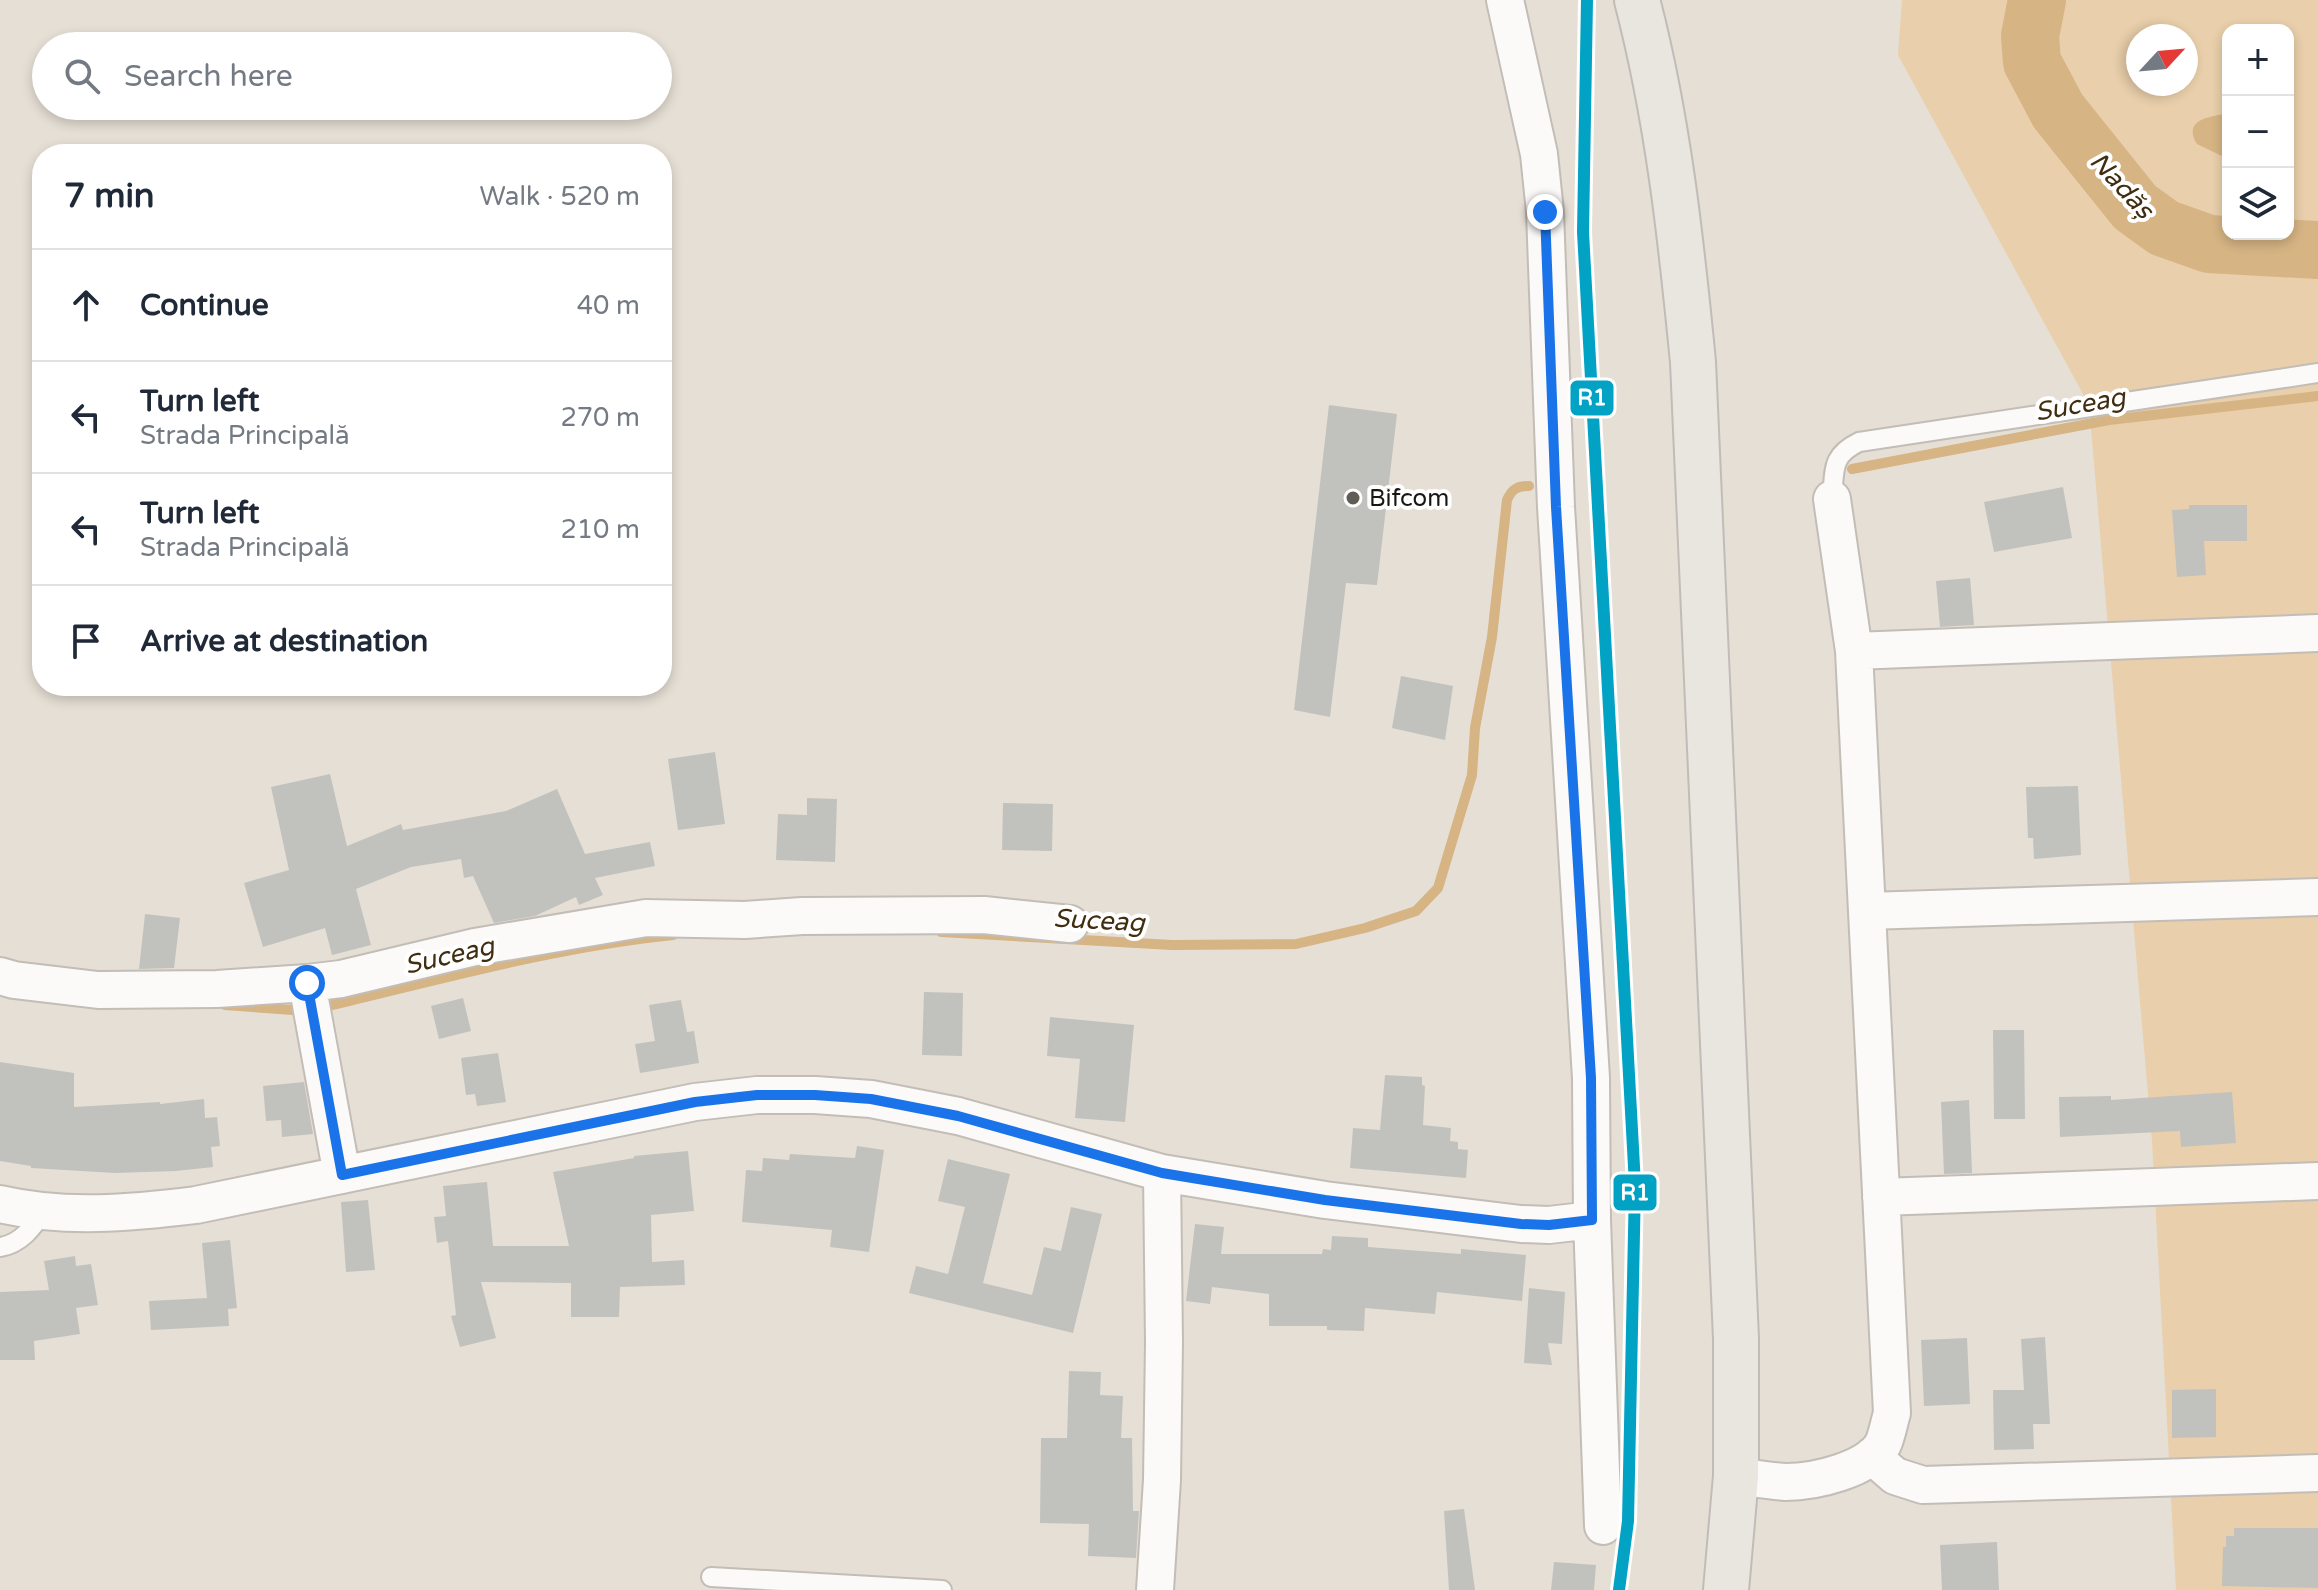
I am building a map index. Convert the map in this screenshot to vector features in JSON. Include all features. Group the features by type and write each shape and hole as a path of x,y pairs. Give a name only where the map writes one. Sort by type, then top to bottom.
{"main road":[{"path":"1637,0 1658,82 1669,146 1693,377 1736,1339 1736,1476 1726,1590"}],"street":[{"path":"1505,0 1539,154 1545,212 1556,507 1587,987 1603,1526"},
{"path":"1736,1476 1787,1482 1821,1479 1856,1466 1883,1444 1892,1413 1854,651 1832,499"},
{"path":"1854,651 2318,633"},
{"path":"1867,911 2318,897"},
{"path":"0,976 98,990 217,989 309,1000 341,979 475,947 646,918 745,920 802,916 984,915 1070,924"},
{"path":"309,1000 342,1175"},
{"path":"0,1204 44,1211 146,1211 244,1196 695,1102 757,1095 815,1095 871,1099 958,1116 1162,1173 1325,1200 1521,1224 1549,1225 1592,1220"},
{"path":"1155,1590 1162,1480 1162,1173"},
{"path":"1881,1197 2318,1181"},
{"path":"1872,1456 1895,1476 1923,1485 2318,1473"}],"lane":[{"path":"1832,499 1836,461 1843,450 1859,442 2318,373"},
{"path":"0,1247 9,1246 29,1232 44,1211"},
{"path":"711,1577 942,1590"}],"shaded area":[{"path":"1902,0 2318,0 2318,1590 2176,1590 2152,1141 2089,405 1898,55"},
{"path":"2222,114 2222,156 2197,144 2193,135 2196,124"}],"building":[{"name":"Bifcom","path":"1329,405 1397,414 1377,585 1346,583 1330,717 1294,710"},
{"path":"2063,487 2072,538 1994,552 1984,502"},
{"path":"2189,505 2247,505 2247,541 2204,541 2206,575 2177,577 2172,510 2189,509"},
{"path":"1970,578 1974,625 1940,627 1936,581"},
{"path":"1401,676 1453,686 1445,740 1392,728"},
{"path":"715,752 725,824 678,830 668,759"},
{"path":"330,774 347,846 401,824 403,830 506,811 557,789 585,854 650,842 655,866 595,878 603,895 579,905 576,897 535,916 494,923 473,876 464,878 461,859 411,867 356,889 371,945 332,955 325,928 263,947 244,883 289,870 271,787"},
{"path":"2078,786 2081,855 2034,859 2033,838 2028,838 2026,787"},
{"path":"807,798 837,799 835,862 776,860 778,814 807,815"},
{"path":"1003,803 1053,804 1052,851 1002,850"},
{"path":"145,914 180,918 174,968 139,969"},
{"path":"924,992 963,993 962,1056 922,1055"},
{"path":"463,998 471,1031 439,1039 431,1006"},
{"path":"681,1000 687,1032 694,1031 699,1063 640,1073 635,1044 655,1041 649,1005"},
{"path":"1050,1017 1134,1025 1125,1122 1075,1118 1080,1059 1047,1056"},
{"path":"1993,1030 2024,1030 2025,1119 1994,1119"},
{"path":"498,1053 506,1102 477,1106 475,1094 466,1095 461,1058"},
{"path":"0,1062 74,1073 74,1107 204,1099 205,1118 217,1117 220,1146 211,1147 213,1167 115,1173 31,1168 0,1161"},
{"path":"1385,1075 1422,1077 1422,1085 1425,1086 1423,1125 1451,1128 1450,1141 1458,1142 1458,1149 1468,1150 1466,1178 1350,1168 1353,1128 1380,1130"},
{"path":"304,1082 313,1134 282,1137 281,1120 266,1121 263,1086"},
{"path":"2232,1092 2236,1143 2181,1147 2180,1131 2060,1137 2059,1097 2111,1096 2111,1100"},
{"path":"1969,1100 1972,1173 1944,1174 1941,1102"},
{"path":"857,1146 884,1150 869,1252 830,1247 832,1230 742,1222 746,1170 762,1171 763,1158 789,1160 790,1154 855,1158"},
{"path":"688,1151 694,1211 651,1215 652,1262 684,1260 685,1285 620,1287 619,1317 571,1317 571,1283 481,1282 496,1338 460,1347 451,1316 456,1315 448,1241 437,1243 434,1217 446,1216 443,1186 487,1182 493,1246 569,1246 553,1172 634,1156"},
{"path":"948,1159 1010,1174 983,1283 1032,1295 1044,1247 1061,1251 1071,1207 1102,1214 1073,1333 909,1293 916,1266 948,1274 965,1207 938,1201"},
{"path":"368,1200 375,1270 346,1272 341,1202"},
{"path":"1195,1224 1224,1227 1221,1254 1322,1254 1323,1249 1331,1250 1332,1236 1368,1238 1368,1247 1461,1254 1461,1249 1526,1255 1522,1301 1437,1292 1435,1314 1365,1308 1364,1331 1327,1330 1327,1326 1269,1326 1269,1294 1212,1287 1210,1304 1186,1301"},
{"path":"230,1240 237,1308 228,1309 229,1326 151,1330 149,1301 207,1298 202,1243"},
{"path":"75,1256 76,1266 91,1264 98,1305 76,1308 80,1334 34,1341 35,1360 0,1360 0,1292 49,1290 44,1261"},
{"path":"1529,1288 1565,1292 1562,1344 1548,1343 1552,1365 1524,1363"},
{"path":"2045,1337 2050,1424 2033,1424 2034,1449 1994,1450 1993,1390 2024,1390 2021,1339"},
{"path":"1967,1338 1970,1404 1924,1406 1921,1340"},
{"path":"1069,1371 1101,1372 1100,1395 1123,1396 1121,1438 1132,1438 1133,1511 1139,1511 1136,1558 1088,1556 1089,1524 1040,1523 1041,1438 1067,1438"},
{"path":"2216,1389 2216,1437 2172,1438 2172,1390"},
{"path":"1464,1509 1475,1590 1449,1590 1444,1511"},
{"path":"2234,1528 2318,1528 2318,1588 2222,1586 2223,1547 2226,1547 2226,1536 2234,1536"},
{"path":"1997,1542 1999,1590 1942,1590 1940,1545"},
{"path":"1554,1562 1596,1565 1594,1590 1551,1590"}],"waterway":[{"name":"Nadăș","path":"2037,0 2030,36 2032,62 2058,111 2135,207 2164,228 2209,244 2318,250"},
{"name":"Suceag","path":"1852,469 2109,420 2318,396"},
{"name":"Suceag","path":"941,932 1172,945 1296,944 1365,928 1416,911 1438,888 1472,775 1475,728 1492,637 1507,500 1515,489 1529,486"},
{"name":"Suceag","path":"225,1005 293,1010 328,1006 542,956 673,935"}],"transit line":[{"name":"R1","path":"1587,0 1583,232 1635,1185 1628,1521 1619,1590"}],"place":[{"name":"Bifcom","path":"1353,498"}],"route":[{"path":"307,983 342,1175 695,1102 757,1095 815,1095 871,1099 958,1116 1162,1173 1325,1200 1521,1224 1549,1225 1592,1220 1591,1078 1556,507 1545,212"}]}
